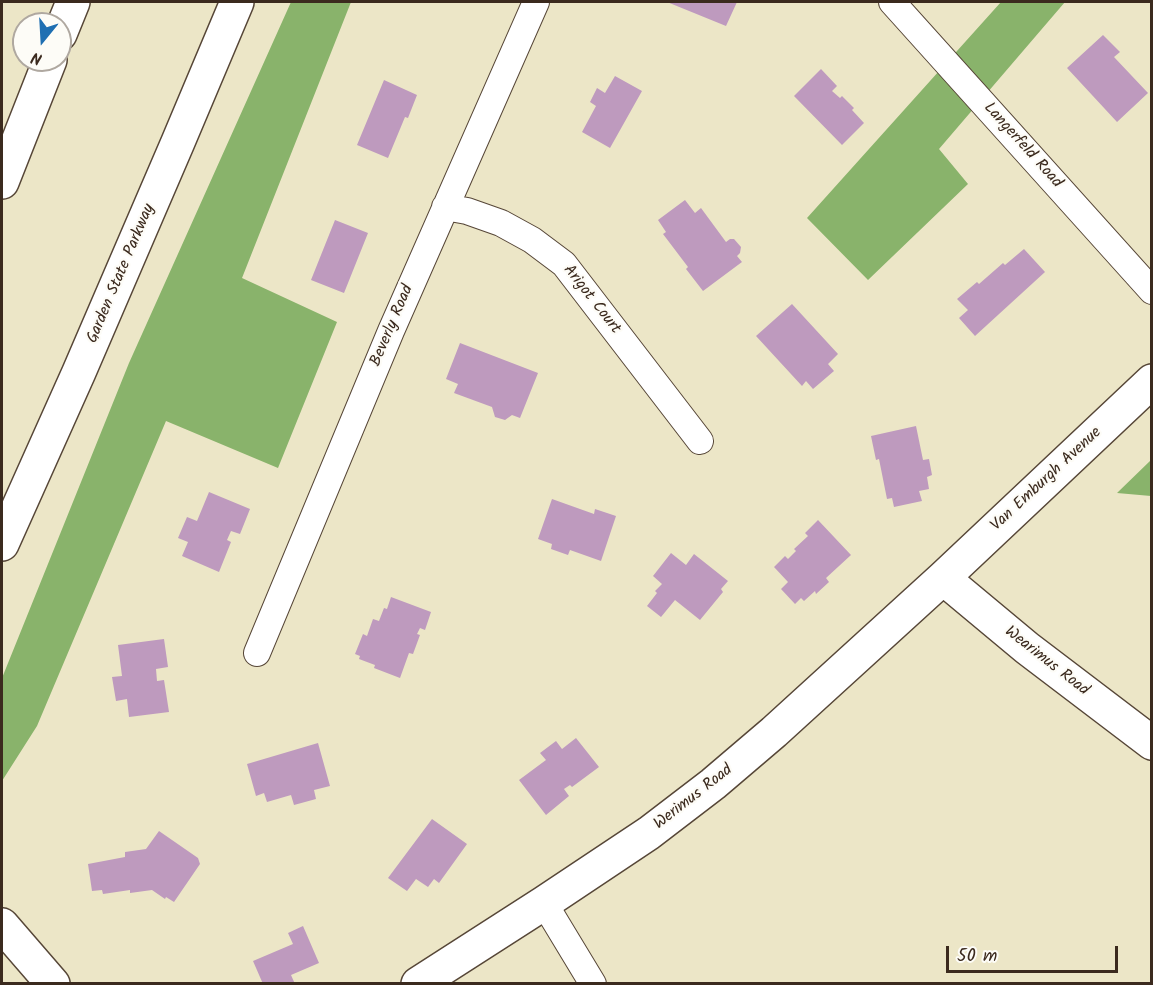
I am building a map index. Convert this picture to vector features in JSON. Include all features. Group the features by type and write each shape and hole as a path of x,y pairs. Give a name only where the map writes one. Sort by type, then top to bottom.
{"main road":[{"name":"Garden State Parkway","path":"2,544 79,372 237,2"},
{"path":"2,182 45,72"},
{"name":"Van Emburgh Avenue","path":"943,578 1152,381"},
{"name":"Wearimus Road","path":"943,578 1027,648 1152,743"},
{"name":"Werimus Road","path":"418,984 649,832 713,784 774,732 943,578"},
{"path":"2,925 53,984"}],"street":[{"name":"Beverly Road","path":"256,653 391,331 536,2"},
{"name":"Langerfeld Road","path":"892,2 1152,291"},
{"name":"Arigot Court","path":"445,207 467,211 501,223 532,240 564,264 700,441"},
{"path":"544,903 592,984"}],"green space":[{"path":"291,2 351,2 242,278 337,322 278,468 166,421 37,726 2,781 2,678 129,363"},
{"path":"1001,2 1065,2 939,149 968,184 868,280 807,218"},
{"path":"1151,460 1151,496 1117,493"}],"building":[{"path":"667,2 737,2 726,26"},
{"path":"1103,35 1120,52 1114,57 1148,93 1117,122 1067,68"},
{"path":"821,69 837,86 832,91 840,98 842,96 854,108 852,110 864,123 842,145 794,96"},
{"path":"615,76 642,91 610,148 582,132 596,106 590,102 597,88 605,93"},
{"path":"384,80 417,95 388,158 357,145"},
{"path":"685,200 695,213 701,208 726,242 734,239 741,247 737,256 742,262 703,291 663,234 666,232 658,220"},
{"path":"335,220 368,233 344,293 311,280"},
{"path":"1024,249 1045,272 975,336 959,318 968,310 957,299"},
{"path":"792,304 838,354 828,364 834,371 813,389 806,381 802,386 756,336"},
{"path":"460,343 538,373 520,418 512,415 505,420 495,417 492,407 454,393 458,384 446,379"},
{"path":"916,426 923,460 929,459 932,475 927,477 929,489 919,491 922,501 894,507 892,498 887,499 879,459 876,460 871,436"},
{"path":"209,492 250,509 240,534 231,531 227,540 231,542 219,572 182,556 188,542 178,538 187,517 197,521"},
{"path":"552,499 594,514 595,509 616,516 601,561 570,550 568,555 551,549 552,544 538,539"},
{"path":"818,520 851,555 826,578 829,582 816,594 815,591 804,601 801,598 795,604 781,589 788,582 774,567 785,556 788,559 796,551 794,549 808,536 805,533"},
{"path":"671,553 686,565 694,554 728,581 721,589 723,592 700,620 675,600 661,617 647,606 657,593 655,591 662,584 653,576"},
{"path":"391,597 431,612 425,630 420,628 417,634 420,635 413,654 409,653 400,678 374,668 375,665 359,659 360,656 355,654 363,634 367,636 373,619 379,621"},
{"path":"164,639 168,667 156,669 157,681 164,680 169,712 129,717 127,699 116,701 112,677 122,676 118,645"},
{"path":"576,738 599,767 572,787 570,785 564,789 569,796 546,815 519,780 546,760 540,753 556,741 562,749"},
{"path":"318,743 330,786 314,790 316,799 294,805 291,795 267,802 264,793 256,796 247,764"},
{"path":"432,819 467,844 439,883 434,879 428,887 416,879 407,891 388,878"},
{"path":"159,831 198,858 200,864 174,902 152,890 103,894 102,890 92,891 88,864 125,857 125,852 146,849"},
{"path":"303,926 319,963 291,975 295,984 263,984 253,961 293,944 288,933"}]}
